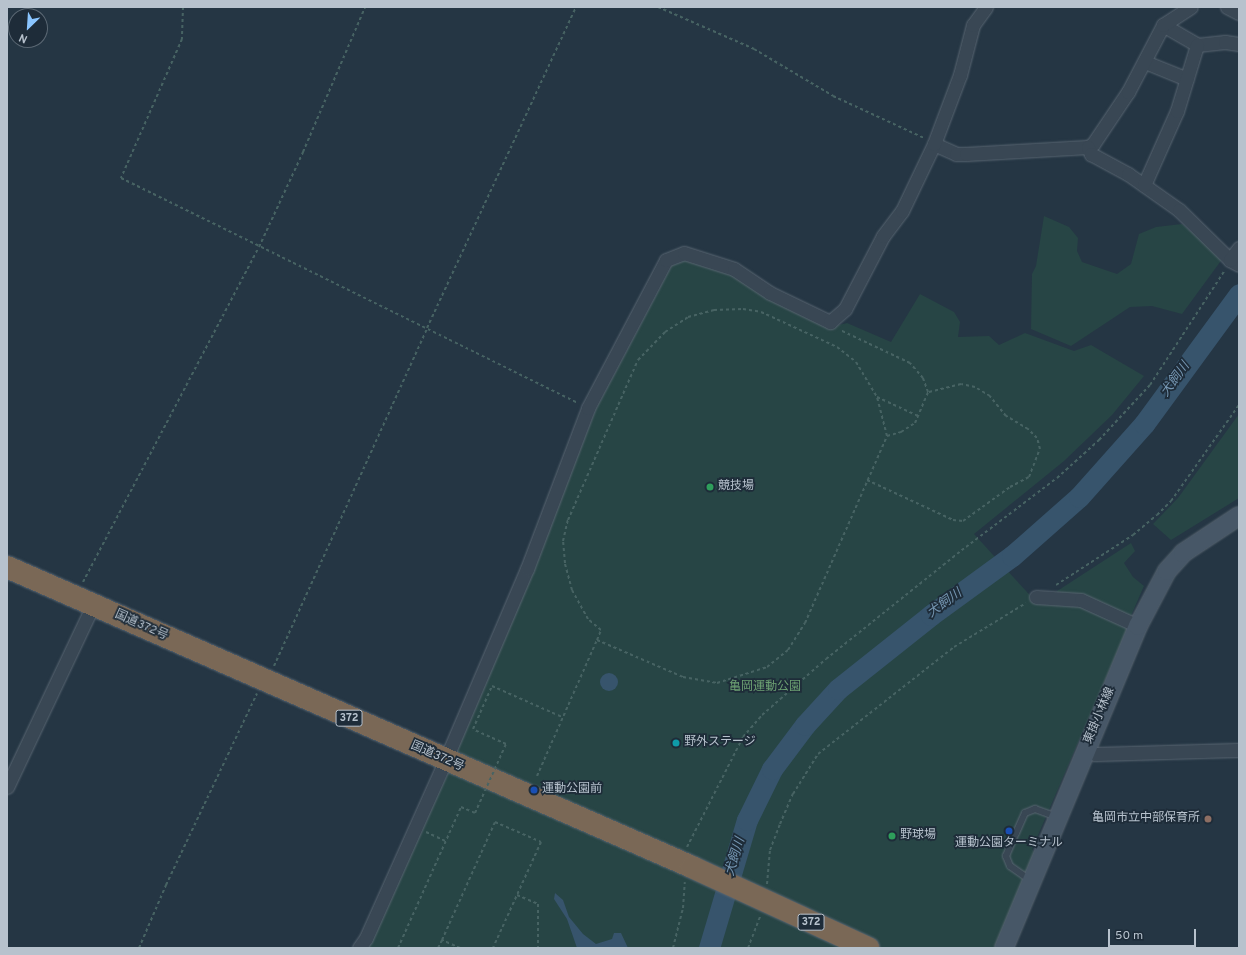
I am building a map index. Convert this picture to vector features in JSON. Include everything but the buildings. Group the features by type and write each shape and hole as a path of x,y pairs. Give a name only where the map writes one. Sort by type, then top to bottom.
{"highway":[{"name":"国道372号","path":"7,567 445,761 686,865 868,948"}],"main road":[{"name":"東掛小林線","path":"1004,948 1138,626 1167,571 1182,553 1239,516"}],"street":[{"path":"359,948 366,938 416,828 527,569 588,408 666,260 684,253 734,269 770,293 830,322 845,309 883,236 902,211 934,144 960,75 966,42 973,25 986,7"},
{"path":"934,144 956,154 1088,148 1093,144 1128,92 1163,25 1191,7"},
{"path":"1227,7 1239,13"},
{"path":"1163,25 1197,44 1225,42 1239,44"},
{"path":"1144,186 1177,111 1197,44"},
{"path":"1145,62 1187,79"},
{"path":"1088,148 1091,154 1144,186 1179,210 1236,264"},
{"path":"1236,264 1239,248"},
{"path":"1036,597 1081,600 1138,626"},
{"path":"7,788 84,601"},
{"path":"1086,750 1095,754 1239,750"}],"lane":[{"path":"1031,881 1010,866 1006,856 1025,813 1035,808 1058,817"}],"path":[{"path":"183,7 182,39 121,178 588,408"},
{"path":"84,601 259,247 303,152 365,7"},
{"path":"139,948 166,885 263,681 277,660 427,328 576,7"},
{"path":"658,7 754,49 834,96 904,127 934,144"},
{"path":"673,948 683,908 686,865 733,756 743,737 762,715 826,660 966,546 1057,478 1099,440 1150,385 1236,264"},
{"path":"537,776 601,630 588,619 572,590 565,563 563,541 568,520 638,360 665,332 688,317 714,310 743,309 761,312 836,347 856,362 877,397 887,436 805,623 788,650 767,667 717,683 690,678 597,640"},
{"path":"834,327 910,363 923,378 928,392 914,423 901,432 887,436"},
{"path":"867,480 953,520 963,521 1010,487 1030,477 1040,449 1037,438 1028,429 1006,416 990,396 975,387 961,384 928,392"},
{"path":"877,397 918,416"},
{"path":"748,948 770,850 793,794 818,754 954,647 1133,535 1171,501 1239,405"},
{"path":"398,948 461,807 475,813 506,744 473,729 492,686 562,717"},
{"path":"438,948 495,822 541,842 493,948"},
{"path":"416,828 446,841"},
{"path":"517,895 538,904 538,948"},
{"path":"442,940 460,948"}],"green space":[{"path":"1044,216 1069,227 1078,238 1077,251 1082,262 1117,274 1131,264 1139,234 1156,227 1182,224 1223,258 1182,314 1152,306 1130,307 1071,346 1031,329 1032,274 1036,266"},
{"name":"亀岡運動公園","path":"683,260 729,273 766,297 831,327 847,323 891,342 920,294 954,312 960,322 958,337 989,336 999,345 1025,333 1074,351 1091,345 1144,376 1112,415 1064,461 974,534 1037,603 1081,604 1128,627 1032,849 1036,855 996,948 366,948 457,754 454,747 513,619 596,409 672,265"},
{"path":"1239,414 1239,498 1171,540 1153,524 1178,498"},
{"path":"1131,543 1135,551 1124,563 1133,577 1144,586 1130,618 1051,595"}],"water":[{"path":"609,673 615,676 618,682 615,688 609,691 603,688 600,682 603,676"},
{"path":"555,893 563,900 569,917 583,934 596,944 612,939 614,933 621,933 628,948 577,948 567,919 554,899"}],"waterway":[{"name":"犬飼川","path":"709,948 747,820 772,769 805,725 838,689 931,615 1012,556 1079,497 1144,424 1239,294"}],"place":[{"name":"競技場","path":"710,487"},
{"name":"野外ステージ","path":"676,743"},
{"name":"運動公園前","path":"534,790"},
{"name":"亀岡市立中部保育所","path":"1208,819"},
{"name":"運動公園ターミナル","path":"1009,831"},
{"name":"野球場","path":"892,836"}]}
